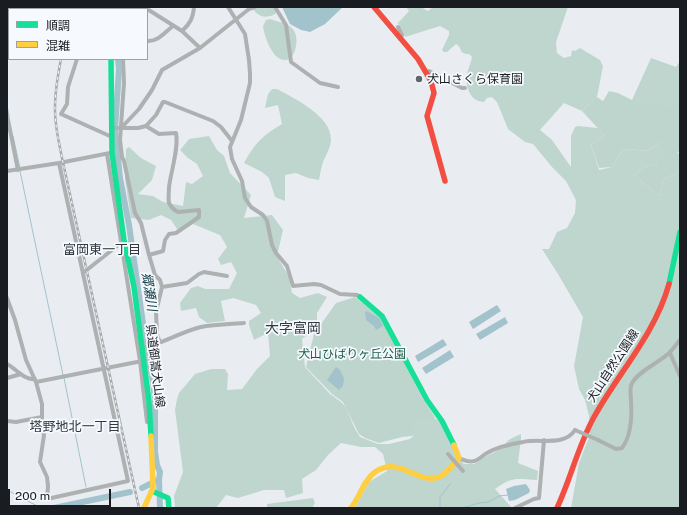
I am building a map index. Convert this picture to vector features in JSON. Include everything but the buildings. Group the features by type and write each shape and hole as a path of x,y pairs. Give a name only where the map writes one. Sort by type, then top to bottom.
{"main road":[{"path":"374,7 427,72 434,91 427,116 445,181"},
{"name":"県道御嵩犬山線","path":"111,60 112,137 110,153 122,241 134,287 143,347 142,361 149,401 153,478 156,492 144,508"},
{"name":"犬山自然公園線","path":"557,508 572,474 579,450 588,429 598,410 643,342 658,312 669,284 680,232"},
{"path":"351,508 369,478 379,470 396,466 432,478 443,475 459,458 446,428 426,400 382,316 360,297"},
{"path":"156,492 168,498 169,508"}],"street":[{"path":"182,31 189,24 194,14 194,7"},
{"path":"228,7 245,34 249,60 250,83 241,120 232,141 231,152 232,160 242,181 245,198 251,207 267,221 272,246 286,266 293,286 314,284 321,285 340,294 357,295 360,297"},
{"path":"122,127 139,109 152,90 162,70 200,48 249,9 255,7"},
{"path":"275,7 286,25 291,62 320,83 338,87"},
{"path":"148,10 182,31 200,48"},
{"path":"148,41 159,38 173,26"},
{"path":"398,27 402,35 400,39"},
{"path":"77,60 68,86 67,104 61,114 112,137"},
{"path":"123,60 124,83 120,140 122,157 134,213 141,223 155,275 160,280 162,288 156,312 160,342"},
{"path":"427,72 465,88"},
{"path":"112,128 138,128 146,126 156,115 163,102 165,102 211,120 221,127 232,141"},
{"path":"7,115 20,169"},
{"path":"146,126 159,134 176,133 178,142 171,171 168,194 169,202 178,212 199,210 199,217 192,223 167,236 163,251 149,255"},
{"path":"7,171 110,153"},
{"path":"7,298 15,320 26,360 36,381 42,404 42,429 44,435 40,462 47,477 47,500 128,481 59,163"},
{"path":"7,364 21,374 36,381 64,377 142,361 122,241 83,273"},
{"path":"162,288 187,283 204,272 227,276"},
{"path":"143,347 150,346 202,326 244,323"},
{"path":"459,458 470,462 475,461 488,452 525,441 562,440 568,438 575,430 616,449 622,448 627,438 630,421 631,404 629,392 631,384 646,370 670,353 680,340"},
{"path":"670,353 680,376"},
{"path":"7,378 21,374"},
{"path":"7,422 16,422 42,417"},
{"path":"515,508 539,498 544,440"},
{"path":"448,454 463,471"}],"green space":[{"path":"252,7 279,7 275,14 265,17 256,13"},
{"path":"406,7 421,7 428,11 433,7 568,7 556,42 557,53 564,58 571,56 572,50 575,51 580,48 600,60 603,66 597,97 582,111 564,103 540,130 552,140 571,167 571,136 575,127 598,128 605,136 591,145 599,170 612,167 620,153 626,149 647,151 660,142 666,151 658,163 643,168 634,175 659,196 664,179 680,171 680,508 571,508 579,463 590,435 589,416 585,400 579,389 574,366 583,317 542,249 549,249 557,232 567,228 575,213 576,200 566,181 533,144 525,142 508,129 497,102 492,97 487,98 484,102 472,97 468,89 467,80 472,57 469,54 463,53 456,44 447,52 442,50 449,35 449,31 440,26 405,37 398,23 409,11"},
{"path":"270,19 286,24 294,30 296,34 296,48 292,57 288,60 281,60 277,57 267,42 263,26 266,20"},
{"path":"651,58 676,67 680,61 680,150 677,153 680,154 680,171 664,179 659,196 634,175 643,168 658,163 660,142 647,151 626,149 620,153 612,167 599,168 591,145 605,136 582,111 597,97 603,101 609,91 618,93 632,100"},
{"path":"652,60 677,70 680,65 680,102 670,108 658,104 642,106 636,104 634,101"},
{"path":"272,89 277,89 293,97 318,115 325,123 331,139 322,164 319,180 308,178 296,173 285,175 285,201 275,197 269,178 262,172 244,163 260,140 282,124 278,105 265,108 268,94"},
{"path":"209,136 217,150 224,156 230,173 251,195 244,218 272,215 283,230 277,256 289,277 292,293 300,298 318,293 327,297 317,313 317,328 302,339 305,367 330,394 346,407 354,427 360,437 378,444 389,444 410,439 414,433 413,429 415,424 419,419 433,417 439,421 455,453 464,464 474,464 497,451 510,439 521,434 518,463 538,471 537,480 515,479 506,482 495,489 512,508 355,508 369,482 387,471 383,454 375,447 361,447 341,443 328,455 316,470 302,479 303,493 286,498 284,490 264,490 238,498 226,495 216,508 175,508 174,496 183,472 175,410 179,393 195,374 211,369 225,369 228,374 227,390 242,389 257,369 270,356 268,333 254,340 249,321 261,313 256,305 233,298 221,301 225,321 207,323 199,317 196,308 181,311 180,303 191,288 198,286 205,289 229,289 237,273 231,262 221,265 218,259 227,247 220,235 193,224 179,232 171,220 161,215 149,220 131,218 125,179 126,149 129,147 141,158 156,166 152,180 138,194 153,196 163,202 183,206 186,182 192,184 203,176 197,164 180,150 189,139"},
{"name":"犬山ひばりヶ丘公園","path":"355,297 381,318 424,401 435,417 412,436 379,443 365,438 359,434 343,402 332,394 306,367 314,334 336,303"},
{"path":"313,498 315,503 312,508 267,508 267,504"}],"water":[{"path":"282,7 343,7 325,24 310,32 301,30 290,24"},
{"path":"497,305 501,311 473,329 469,322"},
{"path":"367,311 379,318 383,326 376,330 374,326 366,320 365,312"},
{"path":"505,317 508,323 480,340 476,334"},
{"path":"443,339 447,345 418,362 415,356"},
{"path":"450,350 454,357 426,374 422,368"},
{"path":"336,367 340,370 344,378 343,386 339,390 327,380"},
{"path":"526,484 530,490 529,493 515,500 509,501 506,489"}],"waterway":[{"name":"郷瀬川","path":"118,60 119,69 115,129 120,178 129,225 146,345 153,383 155,401 155,452 157,465 160,472 160,508"},
{"path":"7,105 9,115"},
{"path":"13,136 20,168"},
{"path":"20,171 63,375"},
{"path":"64,378 86,487"},
{"name":"郷瀬川","path":"142,488 158,480"},
{"path":"440,508 440,497 451,483"},
{"name":"郷瀬川","path":"7,490 41,508"},
{"name":"郷瀬川","path":"54,508 130,492"},
{"path":"462,508 488,502 499,496 508,495"}],"railway":[{"path":"61,60 55,100 55,116 58,137 139,508"}],"traffic: fast":[{"path":"111,60 112,153 124,240 134,287 149,401 151,436"},
{"path":"669,284 680,232"},
{"path":"360,297 382,316 427,400 442,421 454,445"},
{"path":"152,491 168,498 169,508"}],"traffic: slow":[{"path":"144,508 153,488 151,436"},
{"path":"351,508 367,480 375,472 384,468 400,468 423,477 431,478 442,476 459,458 454,445"}],"traffic: jam":[{"path":"374,7 418,59 431,81 434,93 427,116 445,181"},
{"path":"557,508 588,428 604,400 646,336 663,302 669,284"}],"place":[{"name":"犬山さくら保育園","path":"419,79"}],"district":[{"name":"富岡東一丁目","path":"102,250"},
{"name":"大字富岡","path":"293,329"},
{"name":"塔野地北一丁目","path":"75,427"}]}
